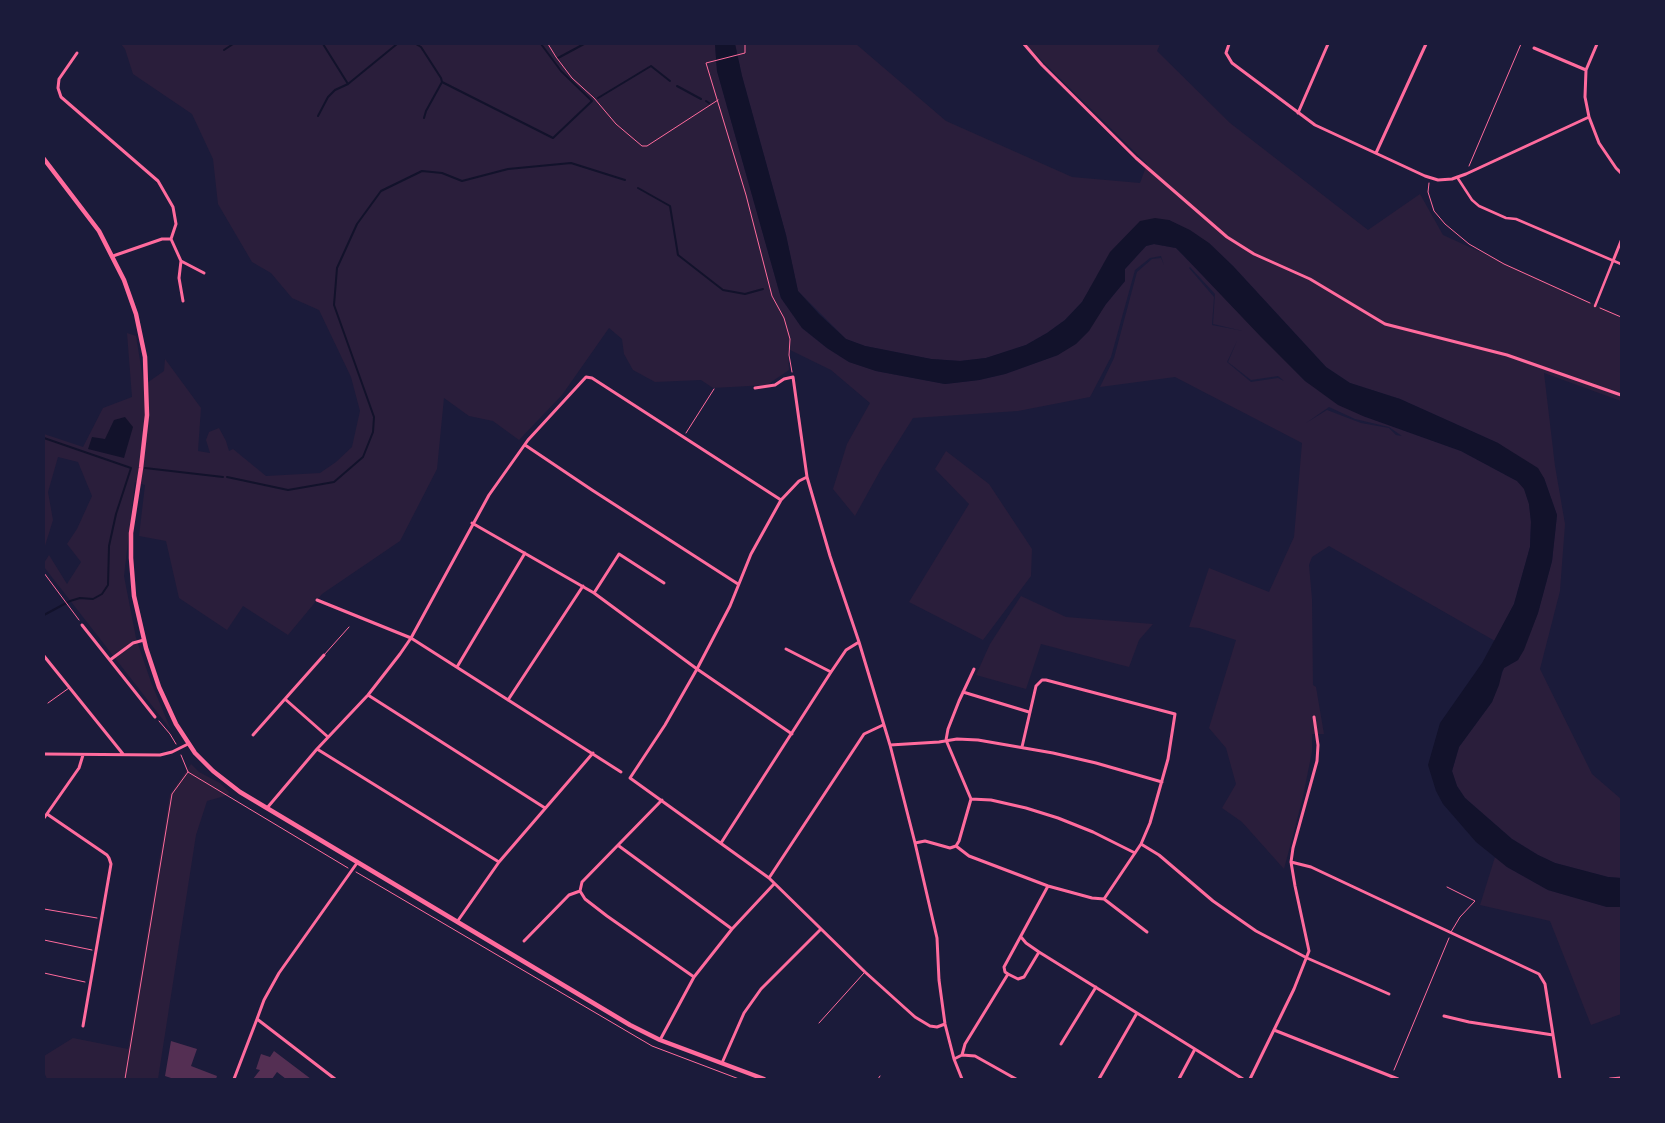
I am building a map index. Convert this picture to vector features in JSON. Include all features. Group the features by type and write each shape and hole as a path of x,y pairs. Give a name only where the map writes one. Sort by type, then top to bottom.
{"main road":[{"path":"44,159 96,226 113,256 133,304 145,357 147,416 133,516 131,558 136,609 144,640 168,709 188,744 213,771 240,792 608,1012 660,1040 764,1079"}],"street":[{"path":"1024,44 1042,66 1144,165 1227,237 1254,254 1310,279 1385,324 1507,355 1544,370 1621,396"},
{"path":"1229,44 1226,53 1232,63 1298,113 1323,129 1430,178 1444,180 1457,178 1589,117"},
{"path":"1298,113 1328,44"},
{"path":"1376,153 1426,44"},
{"path":"1597,44 1586,70 1585,97 1589,117 1599,144 1621,172"},
{"path":"1534,48 1586,70"},
{"path":"77,53 59,79 58,88 61,97 158,181 173,207 176,224 171,239 181,261 179,278 183,301"},
{"path":"1457,178 1472,200 1479,206 1506,218 1523,222 1621,264"},
{"path":"113,256 162,239 171,239"},
{"path":"1595,306 1621,241"},
{"path":"181,261 204,273"},
{"path":"266,808 316,749 368,695 411,638 488,494 525,445 586,377 592,378 682,438 781,500"},
{"path":"755,388 775,385 784,379 793,377 807,477 830,556 860,642 890,744 937,938 945,1024 962,1079"},
{"path":"525,445 738,584"},
{"path":"807,477 799,481 781,500 751,554 730,606 666,725 630,778 769,878 915,1018 930,1026 945,1024"},
{"path":"472,523 594,593 696,669 792,734"},
{"path":"457,667 525,553"},
{"path":"594,593 618,554 664,583"},
{"path":"508,700 583,586"},
{"path":"317,600 411,638 621,772"},
{"path":"82,625 155,717"},
{"path":"110,660 133,643 144,640"},
{"path":"721,843 846,650 860,642"},
{"path":"786,649 831,672"},
{"path":"44,656 122,754"},
{"path":"253,735 324,656"},
{"path":"915,843 925,841 950,848 956,846 959,841 971,799 946,740 948,729 974,669"},
{"path":"1022,746 1036,686 1046,680 1175,714 1162,782 1152,816 1141,844 1104,899"},
{"path":"964,692 1029,712"},
{"path":"368,695 545,808"},
{"path":"285,698 328,736"},
{"path":"1250,1079 1309,951 1294,886 1292,862 1293,848 1317,761 1318,745 1314,717"},
{"path":"769,878 864,734 883,725"},
{"path":"890,744 978,740 1022,746 1096,763 1162,782"},
{"path":"44,754 160,755 188,744"},
{"path":"316,749 499,862"},
{"path":"457,922 499,862 592,754"},
{"path":"44,818 79,768 83,755"},
{"path":"971,799 992,800 1058,818 1094,832 1135,854"},
{"path":"662,800 582,882 580,891 585,899 607,916 694,976"},
{"path":"47,814 109,858 111,864 83,1026"},
{"path":"1141,844 1159,855 1193,886 1256,931 1307,958 1389,994"},
{"path":"619,846 732,929"},
{"path":"956,846 969,856 1048,886 1092,898 1104,899 1147,932"},
{"path":"234,1079 264,1000 279,974 357,862"},
{"path":"1292,862 1311,867 1451,932 1542,977 1545,984 1560,1079"},
{"path":"660,1040 694,976 732,929 774,884"},
{"path":"1038,952 1024,978 1018,979 1005,972 1004,967 1048,886"},
{"path":"524,941 569,894 580,891"},
{"path":"722,1064 744,1013 761,989 821,929"},
{"path":"1020,937 1038,952 1243,1079"},
{"path":"962,1054 966,1044 1008,974"},
{"path":"1061,1044 1096,987"},
{"path":"1099,1079 1136,1014"},
{"path":"1444,1016 1469,1022 1553,1034"},
{"path":"257,1019 336,1079"},
{"path":"1274,1030 1398,1079"},
{"path":"1179,1079 1195,1049"},
{"path":"954,1058 962,1054 975,1056 1016,1079"},
{"path":"1610,1079 1621,1078"}],"lane":[{"path":"324,656 349,627"},
{"path":"48,703 69,688"},
{"path":"1447,887 1475,901 1460,917 1451,932"},
{"path":"819,1023 865,972"}],"path":[{"path":"548,44 572,78 594,98 616,124 642,146 647,146 718,100"},
{"path":"745,44 745,53 741,55 706,63 746,195 772,296 784,318 790,339 793,377"},
{"path":"1466,174 1521,44"},
{"path":"1430,178 1428,192 1434,211 1469,244 1504,264 1621,317"},
{"path":"682,438 714,390"},
{"path":"44,573 82,625"},
{"path":"155,717 170,734 186,764 188,772 652,1046 739,1079"},
{"path":"125,1079 172,794 188,772"},
{"path":"44,910 95,917 101,920"},
{"path":"1391,1076 1451,932"},
{"path":"44,940 96,949"},
{"path":"44,973 90,983"}],"shaded area":[{"path":"121,44 715,44 717,71 781,298 802,328 827,348 849,362 876,371 945,384 979,380 1005,374 1058,355 1125,281 1125,269 1146,246 1154,244 1176,248 1305,381 1363,416 1461,451 1517,481 1524,488 1529,504 1531,522 1530,547 1514,604 1495,641 1329,546 1312,557 1309,565 1312,599 1313,685 1316,687 1324,734 1312,734 1312,752 1302,801 1284,869 1242,822 1222,808 1236,784 1226,748 1209,728 1236,640 1199,628 1189,627 1209,568 1269,592 1294,537 1302,443 1175,377 1100,387 1114,358 1137,272 1152,259 1161,258 1164,265 1161,256 1150,258 1135,270 1111,357 1090,397 1018,411 913,418 881,469 855,516 833,489 847,444 870,403 831,370 788,349 789,370 767,385 713,388 701,380 655,382 633,370 624,354 622,339 609,328 562,395 519,440 493,421 469,416 444,398 437,469 400,541 322,594 288,635 243,606 227,630 179,598 166,541 139,536 145,485 135,482 124,576 136,638 151,682 171,730 44,567 44,563 49,555 67,584 81,562 67,544 77,529 92,496 78,462 58,457 48,492 53,520 44,549 44,434 83,447 103,408 132,397 127,333 136,336 144,385 164,371 165,359 201,408 198,451 210,453 206,440 209,432 219,428 229,451 233,449 266,476 320,473 336,462 352,447 360,411 351,377 319,310 292,298 271,273 252,262 218,204 213,159 192,114 133,74 125,49","holes":["1190,267 1215,294 1213,324 1243,331 1212,325 1214,297","1237,341 1228,362 1251,380 1278,376 1284,381 1278,378 1251,382 1227,362","1329,407 1355,419 1389,427 1402,436 1396,435 1389,428 1361,423 1327,410 1306,423"]},
{"path":"715,44 735,44 786,235 798,291 846,339 865,346 931,359 960,361 986,358 1026,345 1065,320 1082,302 1110,252 1140,221 1155,218 1169,220 1190,230 1209,243 1233,266 1326,367 1350,383 1400,399 1498,443 1538,468 1544,478 1557,515 1552,561 1538,613 1524,650 1518,660 1504,668 1492,702 1459,747 1452,771 1457,786 1465,798 1512,839 1555,863 1608,877 1621,878 1621,907 1607,907 1548,890 1507,867 1476,842 1443,804 1436,791 1428,765 1440,723 1482,663 1514,604 1530,547 1531,522 1529,504 1524,489 1517,481 1461,451 1363,416 1338,405 1305,381 1176,248 1154,244 1146,246 1125,269 1125,281 1106,304 1089,331 1076,344 1058,355 1005,374 979,380 945,384 876,371 849,362 827,348 802,328 781,298 717,71"},
{"path":"735,44 856,44 946,121 1072,177 1140,183 1147,164 1025,44 1160,44 1157,51 1230,123 1368,230 1420,194 1443,235 1621,316 1621,401 1544,373 1555,466 1565,524 1560,591 1540,669 1592,774 1621,799 1621,878 1608,877 1555,863 1512,839 1465,798 1457,786 1452,771 1459,747 1492,702 1504,668 1518,660 1538,613 1552,561 1557,515 1544,478 1498,443 1400,399 1350,383 1326,367 1233,266 1209,243 1169,220 1094,283 1082,302 1065,320 1026,345 986,358 960,361 931,359 865,346 846,339 798,291 786,235"},
{"path":"125,417 133,427 124,458 88,449 92,437 105,439 114,420"},
{"path":"946,451 989,484 1032,549 1031,576 983,640 909,602 969,504 935,469"},
{"path":"1021,596 1066,617 1153,624 1139,640 1129,667 1041,644 1026,689 976,675 990,644"},
{"path":"191,764 199,772 220,783 230,793 207,801 196,835 158,1079 47,1079 44,1072 44,1056 73,1038 128,1049 170,794"},
{"path":"1495,857 1507,867 1548,890 1607,907 1621,907 1621,1014 1591,1025 1550,921 1480,905"}],"building":[{"path":"171,1041 197,1049 191,1066 217,1076 216,1079 174,1079 165,1076"},
{"path":"274,1051 311,1079 286,1079 277,1072 272,1079 253,1079 260,1070 256,1069 261,1054 270,1057"}],"waterway":[{"path":"224,50 233,44"},
{"path":"323,44 348,84"},
{"path":"318,116 328,97 335,90 348,84 397,44"},
{"path":"416,44 421,47 442,82 553,138 592,101 561,71 541,44"},
{"path":"558,58 584,44"},
{"path":"598,98 651,66 670,81"},
{"path":"424,118 442,82"},
{"path":"677,86 701,99"},
{"path":"227,477 288,490 334,482 363,457 373,432 374,417 334,305 337,268 357,224 381,191 422,171 442,173 462,181 508,169 571,163 625,180"},
{"path":"638,188 670,206 678,255 723,290 745,294 763,289"},
{"path":"44,438 131,468 116,514 109,546 108,585 102,594 93,599 80,598 70,601 44,615"},
{"path":"145,468 223,477"}]}
